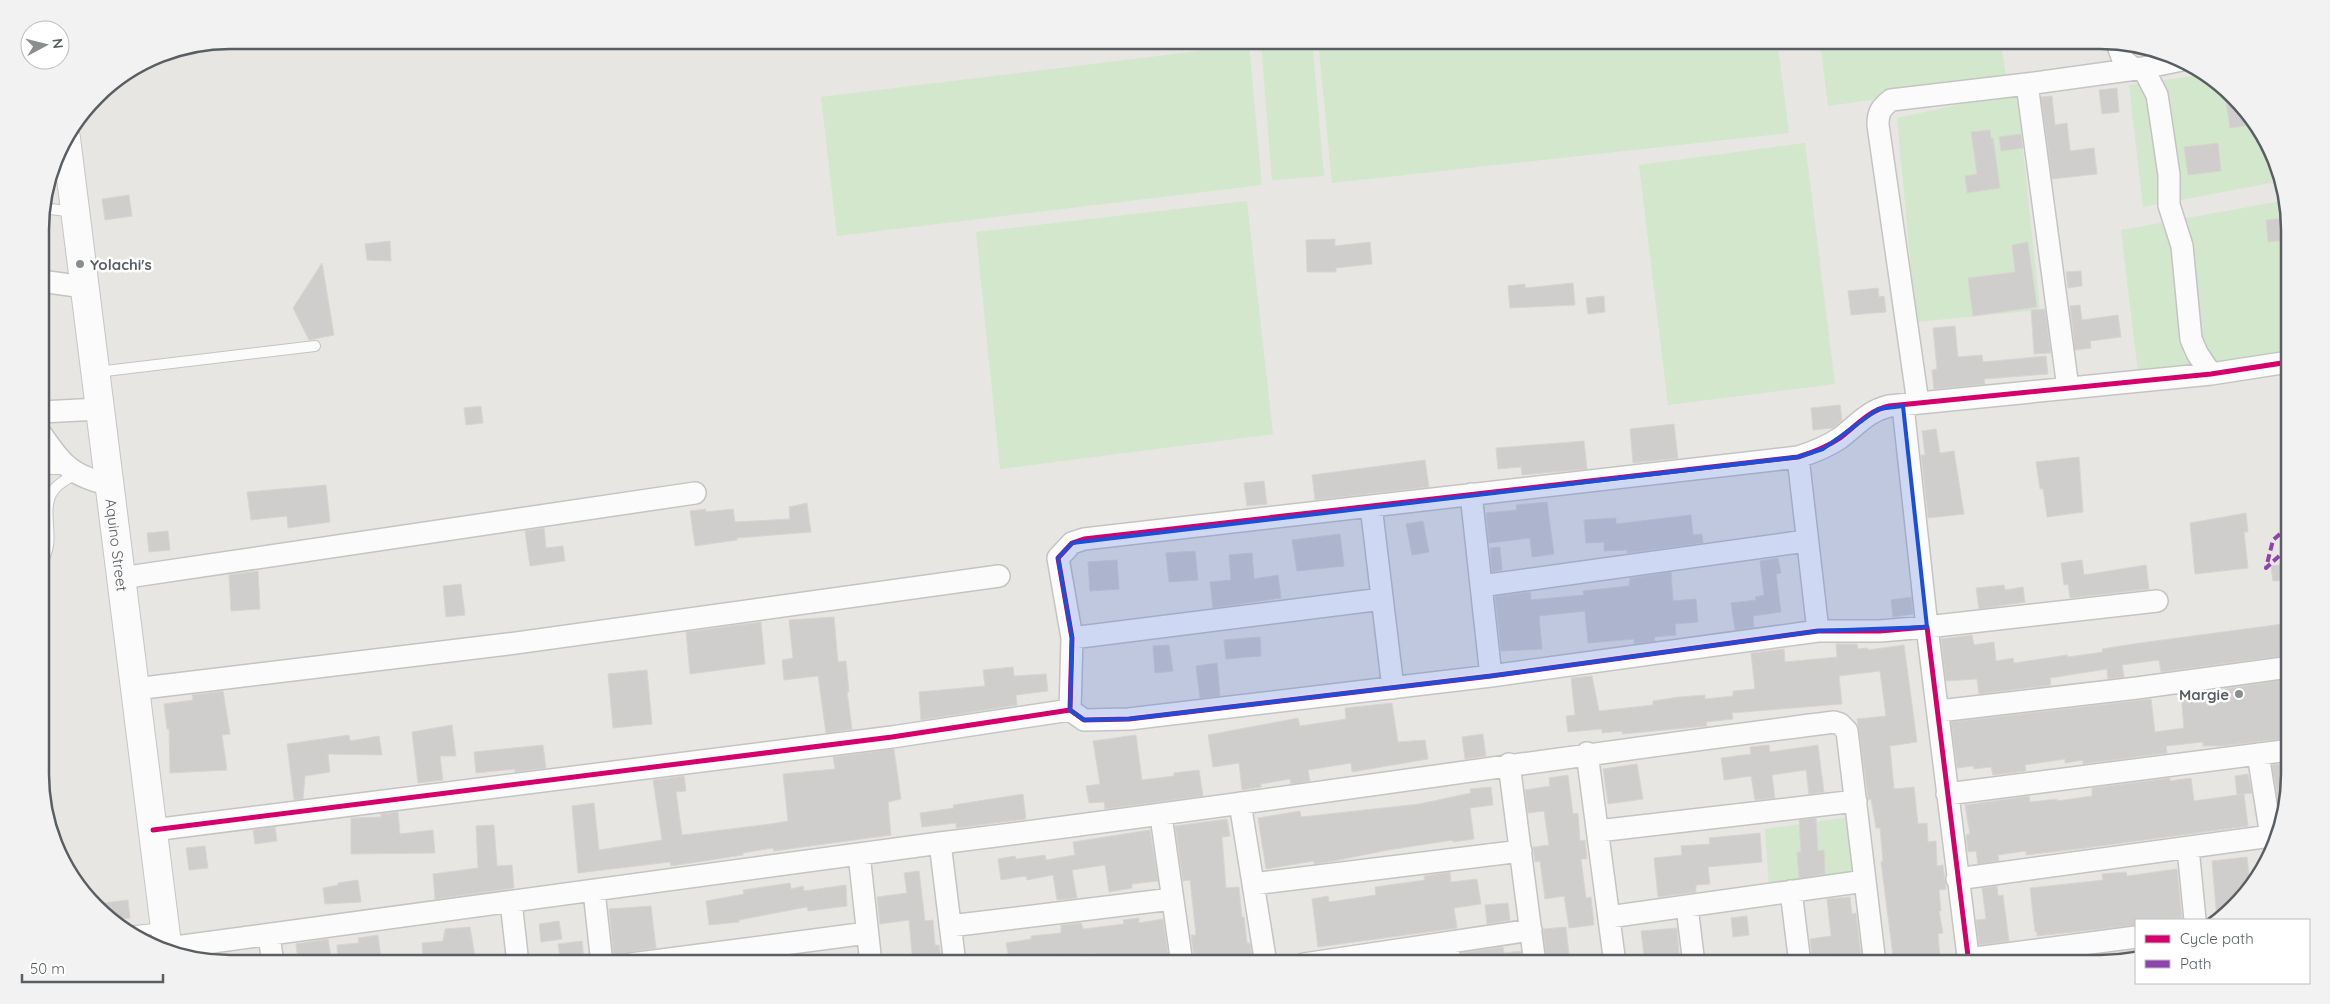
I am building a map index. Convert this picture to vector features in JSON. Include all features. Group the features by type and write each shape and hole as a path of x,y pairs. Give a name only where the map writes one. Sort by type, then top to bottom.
{"main road":[{"name":"Aquino Street","path":"67,149 167,942"}],"street":[{"path":"2119,50 2123,60 2138,69 2152,84 2160,112 2169,176 2169,205 2184,256 2191,339 2210,374"},
{"path":"1968,955 1957,879 1939,710 1928,628 1911,405 1878,114 1882,107 1891,100 2027,84 2138,69 2168,63"},
{"path":"2027,84 2068,388"},
{"path":"49,282 84,287"},
{"path":"1070,710 1072,638 1058,558 1065,548 1072,543 1084,539 1798,457 1823,449 1841,437 1868,414 1878,409 2210,374 2281,363"},
{"path":"49,412 100,409"},
{"path":"49,444 71,471 110,486"},
{"path":"1798,457 1806,542 1818,631"},
{"path":"121,578 695,493"},
{"path":"1471,494 1491,676"},
{"path":"1371,506 1393,688"},
{"path":"1481,586 1806,542"},
{"path":"135,689 508,644 998,576"},
{"path":"1072,638 1382,599"},
{"path":"153,830 892,737 1070,710 1084,720 1129,719 1491,676 1818,631 1880,631 1928,628 2157,601"},
{"path":"1939,710 2137,688 2281,668"},
{"path":"167,942 269,936 940,843 1161,816 1509,764 1834,722 1840,724 1847,731 1874,955"},
{"path":"1947,794 2281,751"},
{"path":"1587,754 1614,955"},
{"path":"2258,754 2273,829"},
{"path":"1509,764 1534,955"},
{"path":"1598,831 1856,801"},
{"path":"1240,803 1265,955"},
{"path":"1161,816 1181,955"},
{"path":"1957,879 2270,837"},
{"path":"940,843 954,955"},
{"path":"2188,848 2195,919"},
{"path":"1253,884 1521,851"},
{"path":"859,854 870,955"},
{"path":"1610,917 1865,881"},
{"path":"594,890 601,955"},
{"path":"1791,891 1799,955"},
{"path":"950,926 1172,899"},
{"path":"511,902 517,955"},
{"path":"1687,907 1693,955"},
{"path":"1423,955 1449,953 1531,930"},
{"path":"700,955 867,933"},
{"path":"269,936 272,955"},
{"path":"2011,955 2135,937"}],"lane":[{"path":"50,209 75,212"},
{"path":"95,372 314,346"},
{"path":"49,469 71,471"},
{"path":"49,501 53,491 71,471"}],"highlighted area":[{"path":"1903,406 1927,627 1818,631 1491,676 1129,719 1084,720 1070,710 1072,638 1058,558 1072,543 1798,457 1823,449 1878,409"}],"green space":[{"path":"1216,49 1249,49 1262,185 837,236 821,97"},
{"path":"1261,49 1313,49 1324,176 1272,180"},
{"path":"1319,49 1778,49 1789,133 1332,183"},
{"path":"1821,49 2002,49 2007,81 1828,106"},
{"path":"2195,76 2201,79 2228,102 2251,129 2263,150 2275,182 2143,207 2129,85"},
{"path":"2017,92 2040,310 1916,322 1897,118"},
{"path":"1805,143 1835,384 1668,405 1639,165"},
{"path":"1247,201 1273,434 1000,469 976,232"},
{"path":"2279,201 2281,218 2281,353 2138,373 2121,230"},
{"path":"1849,817 1856,878 1769,888 1765,829"}],"building":[{"path":"2117,88 2119,112 2102,114 2099,90"},
{"path":"2052,96 2055,125 2067,123 2070,151 2094,148 2097,174 2052,179 2041,97"},
{"path":"2226,100 2248,125 2230,128"},
{"path":"1990,130 1991,138 1993,138 2000,188 1967,193 1965,176 1977,174 1971,132"},
{"path":"2021,134 2023,148 2001,151 1999,137"},
{"path":"2218,143 2221,171 2188,175 2184,147"},
{"path":"129,195 132,216 105,220 102,199"},
{"path":"2281,218 2281,241 2268,242 2266,220"},
{"path":"1335,239 1335,246 1370,242 1372,264 1336,268 1336,272 1307,272 1306,240"},
{"path":"390,241 391,261 367,260 365,244"},
{"path":"2028,242 2037,307 1973,316 1968,278 2015,272 2012,245"},
{"path":"322,263 334,335 309,340 293,308"},
{"path":"2081,271 2082,286 2068,288 2066,272"},
{"path":"1573,283 1575,305 1510,308 1508,286 1525,284 1525,288"},
{"path":"1878,288 1879,297 1884,296 1886,312 1851,315 1848,291"},
{"path":"1604,296 1605,312 1588,314 1586,298"},
{"path":"2080,305 2082,320 2118,315 2121,337 2090,341 2091,348 2075,350 2070,306"},
{"path":"2045,309 2051,353 2034,354 2031,310"},
{"path":"1955,326 1958,357 1982,355 1983,362 2046,356 2048,374 1984,379 1985,384 1934,389 1932,370 1937,369 1933,328"},
{"path":"1840,405 1842,420 1833,428 1813,430 1811,408"},
{"path":"481,406 483,423 466,425 464,408"},
{"path":"1674,424 1678,458 1633,463 1630,429"},
{"path":"1936,429 1940,453 1954,451 1964,514 1928,518 1921,455 1925,455 1922,431"},
{"path":"1584,441 1587,469 1522,475 1521,467 1498,469 1496,448"},
{"path":"2079,457 2083,512 2047,517 2043,489 2040,489 2036,462"},
{"path":"1425,460 1429,487 1315,500 1312,475"},
{"path":"1264,481 1267,504 1247,506 1244,483"},
{"path":"326,485 330,522 288,528 287,516 251,520 247,492"},
{"path":"1547,502 1554,554 1532,557 1530,538 1489,543 1486,513 1517,510 1516,505"},
{"path":"807,503 811,532 737,538 737,540 695,546 690,511 706,509 706,512 733,509 735,522 790,519 789,507"},
{"path":"2246,513 2248,532 2244,532 2248,568 2195,574 2190,523"},
{"path":"1691,515 1693,535 1702,534 1703,543 1627,553 1627,550 1604,551 1604,542 1586,543 1584,520 1616,518 1616,524"},
{"path":"1423,521 1429,552 1412,555 1406,524"},
{"path":"544,528 546,548 563,546 565,561 530,566 525,531"},
{"path":"168,531 170,550 149,552 147,533"},
{"path":"1340,534 1344,566 1297,571 1292,540"},
{"path":"1500,547 1502,570 1492,572 1490,548"},
{"path":"1195,551 1198,580 1169,582 1166,553"},
{"path":"1252,553 1254,579 1278,575 1281,598 1213,608 1210,582 1231,580 1229,555"},
{"path":"1778,558 1781,573 1776,574 1781,612 1753,616 1754,627 1735,630 1731,603 1756,600 1755,597 1764,595 1760,561"},
{"path":"1117,560 1119,589 1090,591 1088,562"},
{"path":"2082,560 2084,575 2146,565 2149,589 2070,598 2068,584 2064,585 2061,563"},
{"path":"2281,565 2281,580 2273,581 2271,566"},
{"path":"258,571 260,609 231,611 229,575"},
{"path":"1671,572 1673,601 1696,599 1698,622 1675,624 1676,635 1654,637 1655,641 1634,644 1634,639 1588,643 1585,611 1539,616 1542,649 1501,651 1495,597 1530,592 1531,600 1584,595 1583,591 1629,586 1630,578"},
{"path":"461,584 465,615 446,617 443,586"},
{"path":"2004,585 2005,590 2023,587 2025,602 1979,609 1976,588"},
{"path":"1911,597 1913,614 1893,617 1891,600"},
{"path":"834,617 838,662 846,661 849,692 847,692 852,729 826,733 818,676 784,680 782,660 793,658 789,620"},
{"path":"761,622 765,664 690,674 686,632"},
{"path":"2281,624 2281,656 2161,672 2159,660 2122,665 2124,677 2108,679 2107,669 2050,678 2051,685 1979,694 1977,679 1946,681 1941,639 1972,635 1974,645 1994,642 1996,661 2013,658 2014,663 2103,652 2102,649"},
{"path":"1260,637 1261,656 1226,659 1224,640"},
{"path":"1836,644 1857,644 1858,649 1868,648 1868,650 1904,645 1917,742 1890,746 1894,789 1914,787 1918,824 1927,823 1928,842 1936,841 1937,866 1943,865 1946,889 1939,890 1941,911 1939,911 1943,933 1938,934 1940,955 1893,955 1881,862 1883,861 1880,828 1876,828 1871,799 1868,800 1857,719 1886,716 1880,671 1839,676 1842,704 1732,713 1733,719 1706,722 1707,726 1622,734 1622,731 1602,733 1602,729 1568,732 1566,716 1575,715 1571,678 1592,676 1599,711 1653,705 1653,701 1679,697 1705,695 1705,699 1733,696 1733,691 1755,689 1751,653 1784,649 1785,662 1837,657"},
{"path":"1169,645 1173,671 1155,673 1153,646"},
{"path":"1217,663 1220,696 1200,698 1196,666"},
{"path":"1013,667 1014,676 1046,674 1048,691 1016,695 1017,705 921,720 919,692 985,686 983,670"},
{"path":"647,670 652,724 613,728 608,674"},
{"path":"2281,680 2281,739 2221,746 2203,746 2203,742 2166,746 2167,753 2083,764 2083,760 2065,763 2065,759 2025,765 2026,771 1993,775 1991,767 1974,769 1973,766 1957,768 1951,722 2151,699 2155,732 2184,728 2181,695 2195,693 2196,700 2225,696 2224,689"},
{"path":"223,691 230,734 222,735 227,770 170,773 169,729 167,729 164,704 193,700 192,695"},
{"path":"1392,703 1398,742 1425,740 1428,759 1352,772 1351,763 1308,770 1310,781 1291,784 1290,779 1261,784 1261,787 1242,790 1239,763 1213,767 1208,735 1298,718 1300,726 1346,719 1345,708"},
{"path":"452,725 456,756 440,756 443,780 418,783 412,732"},
{"path":"1483,734 1486,756 1465,759 1462,737"},
{"path":"349,735 350,741 379,736 382,755 328,754 330,772 305,776 303,799 294,800 287,744"},
{"path":"1136,735 1142,780 1174,776 1174,773 1199,770 1203,796 1105,809 1104,802 1089,803 1086,786 1100,784 1093,741"},
{"path":"543,745 546,768 515,772 515,769 476,773 474,752"},
{"path":"1769,745 1770,752 1818,745 1824,792 1809,794 1806,770 1772,775 1775,798 1755,800 1751,776 1724,780 1721,758 1751,754 1750,747"},
{"path":"894,749 901,799 888,802 891,835 774,851 773,848 743,853 743,855 671,866 670,862 578,873 572,806 594,803 599,850 662,840 653,780 684,776 686,791 676,792 682,835 788,821 783,774 835,769 833,757"},
{"path":"1637,764 1643,799 1608,804 1603,769"},
{"path":"2281,764 2279,805 2272,765"},
{"path":"2248,774 2252,793 2237,795 2235,776"},
{"path":"1568,775 1573,814 1578,813 1580,841 1585,840 1587,859 1581,859 1586,898 1591,897 1594,925 1569,928 1564,896 1545,899 1540,861 1535,862 1533,847 1549,845 1544,811 1528,813 1525,790 1550,786 1549,778"},
{"path":"2170,778 2170,781 2191,778 2194,801 2244,794 2248,826 2026,855 2026,851 1998,855 1999,861 1978,864 1976,851 1968,852 1966,835 1970,834 1965,805 2029,796 2030,802 2057,799 2057,801 2092,796 2092,788"},
{"path":"1491,787 1493,805 1470,808 1474,839 1453,842 1453,840 1334,861 1314,864 1314,861 1266,869 1258,818 1300,811 1301,817 1419,804 1471,793 1470,789"},
{"path":"1023,794 1026,819 956,828 956,823 922,827 920,813 954,808 953,805"},
{"path":"398,812 400,834 433,830 435,853 351,854 351,818 381,817 381,814"},
{"path":"1816,818 1818,851 1824,850 1825,874 1799,878 1797,852 1801,852 1799,820"},
{"path":"1227,819 1230,836 1222,837 1226,888 1239,887 1242,917 1244,917 1247,943 1250,943 1252,955 1194,955 1191,935 1196,935 1190,880 1183,881 1175,826"},
{"path":"494,825 497,866 512,865 514,888 435,899 433,874 478,868 476,826"},
{"path":"275,827 277,841 255,844 253,830"},
{"path":"1150,830 1158,881 1132,884 1132,888 1109,892 1105,865 1072,870 1077,898 1057,900 1053,875 1027,880 1026,876 1001,880 998,859 1015,856 1016,859 1045,855 1046,860 1075,855 1073,842"},
{"path":"1760,833 1762,862 1708,867 1710,884 1696,885 1696,892 1658,897 1654,858 1682,855 1681,846 1710,844 1709,838"},
{"path":"205,846 208,868 189,870 186,848"},
{"path":"2247,857 2249,877 2216,912 2212,861"},
{"path":"2177,869 2182,918 2135,919 2135,925 2037,936 2030,888 2103,880 2102,874 2126,872 2127,876"},
{"path":"919,871 925,921 933,920 935,945 939,945 941,955 912,955 909,920 880,924 877,897 907,893 904,873"},
{"path":"1450,872 1451,882 1477,879 1481,904 1454,908 1457,928 1318,947 1312,899 1328,896 1329,902 1376,895 1375,887 1425,880 1424,876"},
{"path":"358,880 361,902 325,904 323,888 338,885 338,883"},
{"path":"790,883 791,889 803,886 804,891 846,885 847,906 808,911 807,907 739,920 739,922 709,925 706,901 744,894 743,890"},
{"path":"1997,886 1998,896 2003,895 2009,941 1979,945 1976,920 1986,919 1982,888"},
{"path":"1850,897 1852,914 1856,913 1861,955 1812,955 1810,939 1831,936 1827,899"},
{"path":"128,900 130,918 121,919 104,903"},
{"path":"1508,903 1510,920 1487,924 1485,905"},
{"path":"651,906 656,948 613,955 609,909"},
{"path":"1747,916 1749,935 1733,937 1731,918"},
{"path":"1139,918 1139,923 1163,919 1168,955 1095,955 1095,953 1074,955 1008,955 1006,943 1031,939 1031,936 1061,933 1061,925 1081,923 1083,929 1124,924 1123,920"},
{"path":"559,921 562,939 541,942 539,924"},
{"path":"470,927 475,955 423,955 422,943 443,941 445,929"},
{"path":"1566,927 1569,955 1546,955 1543,929"},
{"path":"1677,928 1679,955 1644,955 1641,931"},
{"path":"378,935 381,955 338,955 337,945 359,943 358,938"},
{"path":"328,939 331,955 297,955 296,944"},
{"path":"582,941 583,955 560,955 558,944"},
{"path":"1503,947 1504,953 1521,951 1521,955 1462,955 1462,953"},
{"path":"2135,950 2135,952 2124,954 2098,955"}],"marked path":[{"path":"2281,533 2273,540 2266,568 2281,554"}],"cycle path":[{"path":"1070,710 1072,638 1058,558 1072,543 1084,539 1798,457 1830,444 1875,411 1889,406 2211,374 2281,363"},
{"path":"153,830 892,737 1070,710 1084,720 1129,719 1491,676 1818,631 1880,631 1927,627 1968,955"}],"place":[{"name":"Yolachi's","path":"80,264"},
{"name":"Margie","path":"2239,694"}]}
